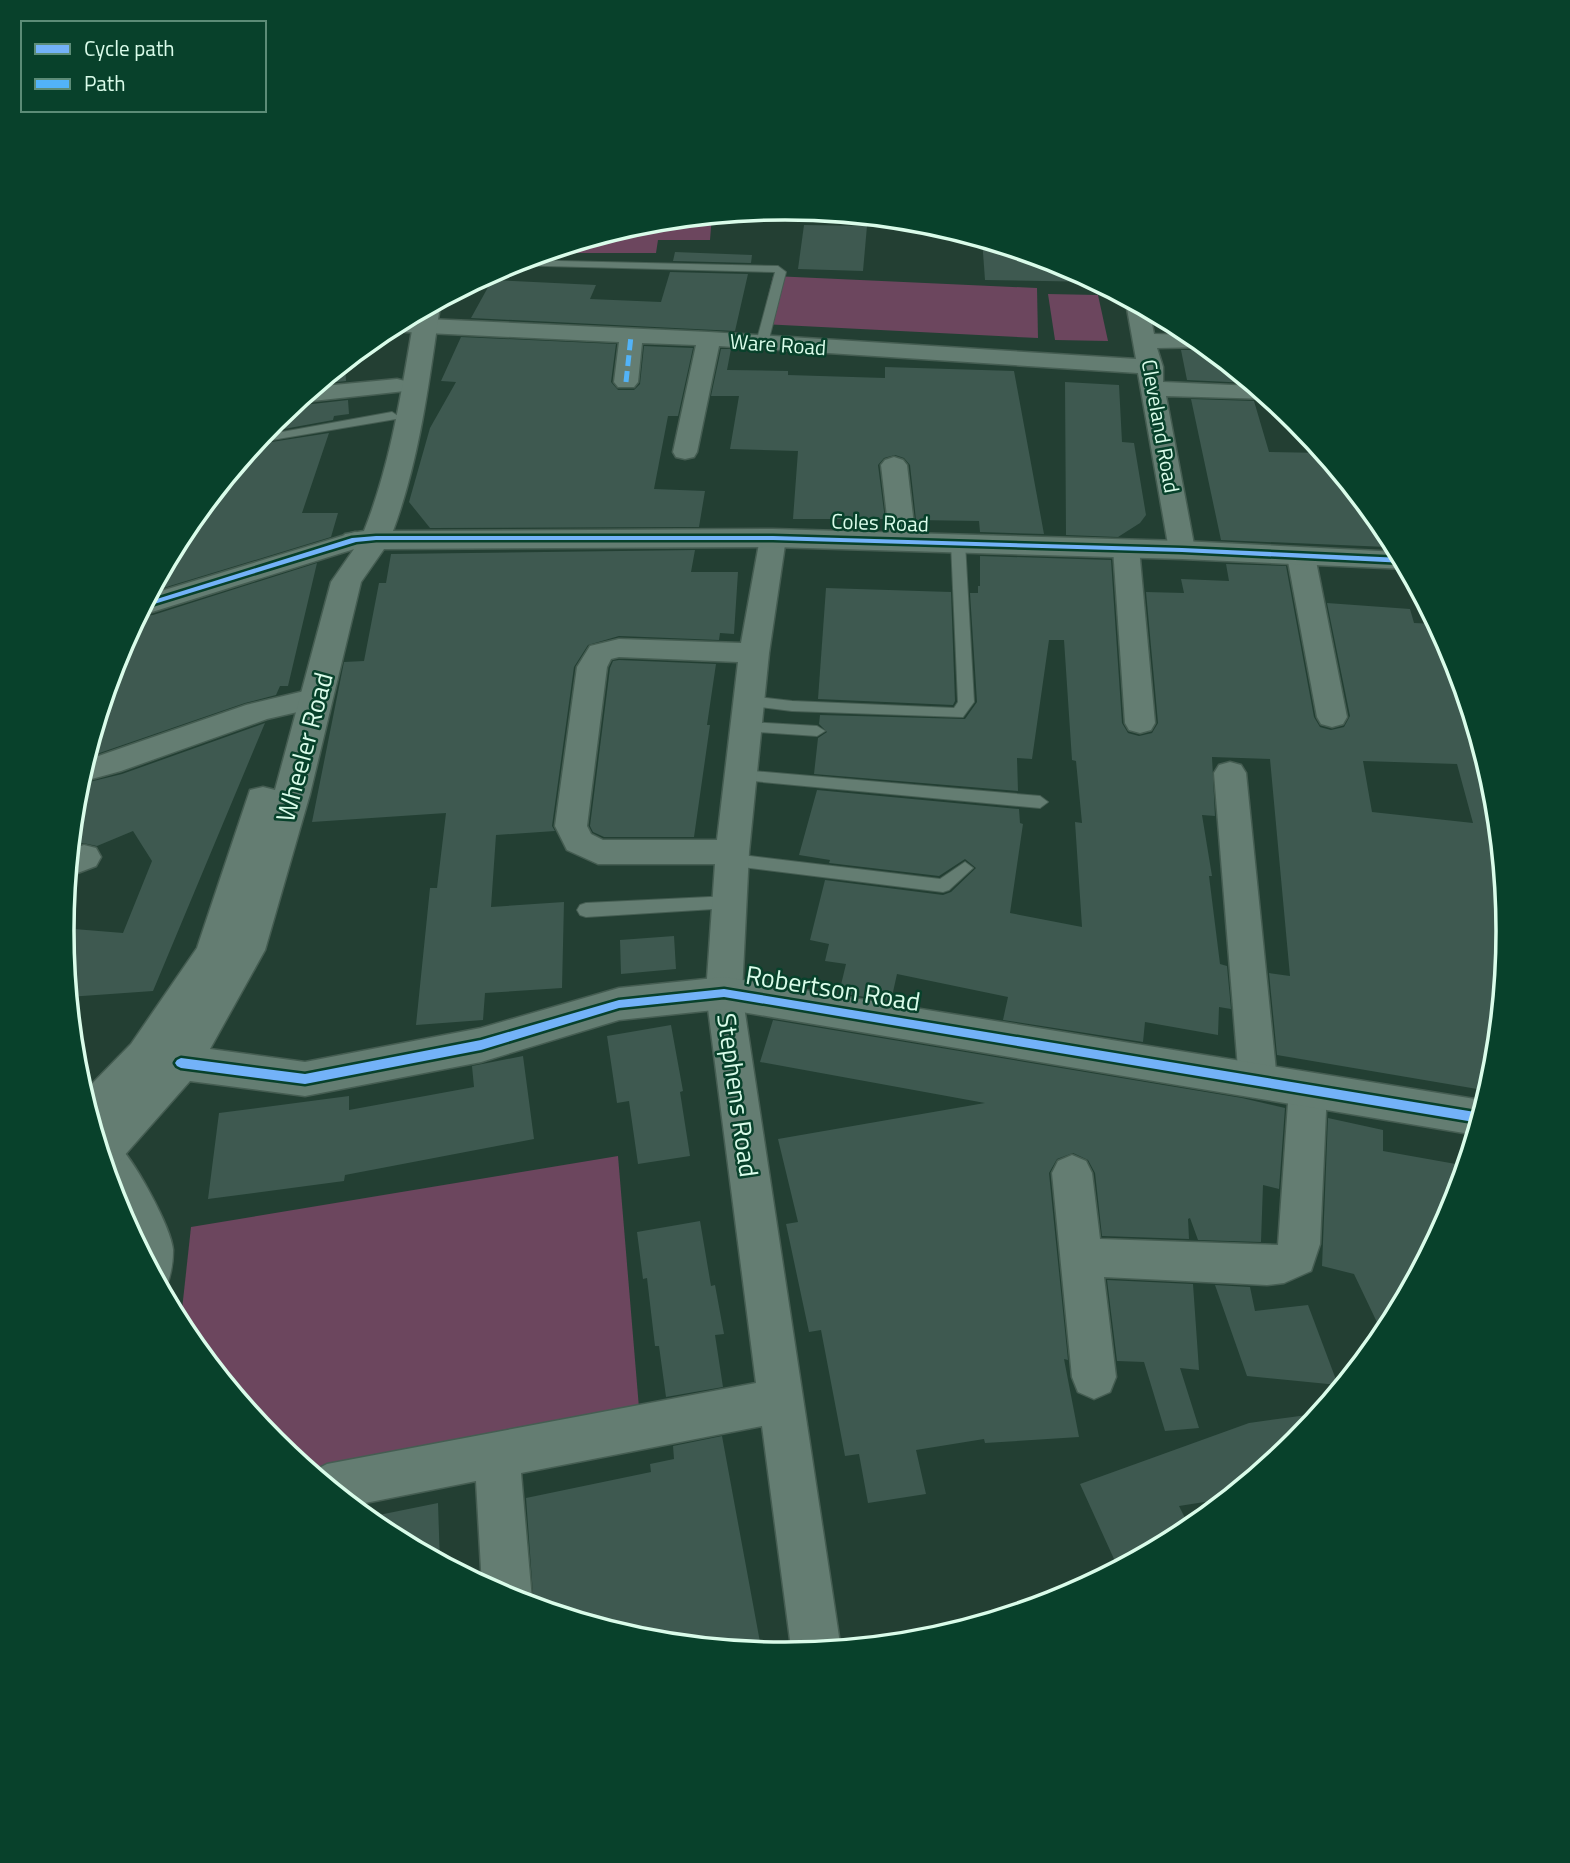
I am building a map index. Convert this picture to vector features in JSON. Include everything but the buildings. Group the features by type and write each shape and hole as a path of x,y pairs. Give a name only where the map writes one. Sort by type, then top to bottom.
{"street":[{"name":"Cleveland Road","path":"1140,314 1182,550"},
{"name":"Ware Road","path":"423,319 762,343 1153,379"},
{"name":"Wheeler Road","path":"366,539 397,386 414,324"},
{"name":"Wheeler Road","path":"109,1152 181,1063 245,952 278,795 305,700 346,582 366,539 391,499 408,434 416,324"},
{"path":"626,382 631,335"},
{"path":"685,452 709,339"},
{"path":"1146,341 1182,342"},
{"path":"1153,379 1236,382"},
{"path":"1153,379 1246,391"},
{"path":"319,394 397,386"},
{"path":"894,465 903,542"},
{"name":"Coles Road","path":"366,539 773,538 1182,550 1392,560"},
{"name":"Stephens Road","path":"773,538 754,653 724,953 724,993 815,1642"},
{"path":"155,602 366,539"},
{"path":"1126,548 1140,723"},
{"path":"1301,556 1332,717"},
{"path":"733,856 598,852 579,842 571,826 592,667 600,653 619,648 754,653"},
{"path":"93,769 305,700"},
{"path":"1230,773 1258,1081"},
{"name":"Wheeler Road","path":"108,1149 146,1056 215,953 278,795"},
{"name":"Robertson Road","path":"181,1063 305,1079 481,1045 619,1004 724,993 1472,1116"},
{"path":"1081,1257 1267,1266 1284,1264 1296,1257 1308,1089"},
{"path":"1072,1172 1094,1377"},
{"path":"339,1485 781,1400"},
{"path":"497,1455 506,1586"}],"lane":[{"path":"541,264 778,269 781,272 762,343"},
{"path":"273,437 392,416"},
{"path":"748,714 792,706 958,713 966,702 958,543"},
{"path":"748,714 817,731"},
{"path":"742,775 1040,802"},
{"path":"733,856 943,886 965,868"},
{"path":"586,910 730,902"}],"shaded area":[{"path":"711,224 710,240 658,240 656,253 572,253 646,234"},
{"path":"773,276 1037,288 1038,338 761,324"},
{"path":"1048,294 1098,295 1108,341 1055,340"},
{"path":"618,1156 640,1420 327,1475 282,1435 250,1401 182,1309 191,1227"}],"marked path":[{"path":"626,382 631,336"}],"cycle path":[{"path":"155,602 355,540 376,538 773,538 1182,550 1392,560"},
{"path":"181,1063 305,1079 481,1045 619,1004 724,993 1472,1116"}]}
